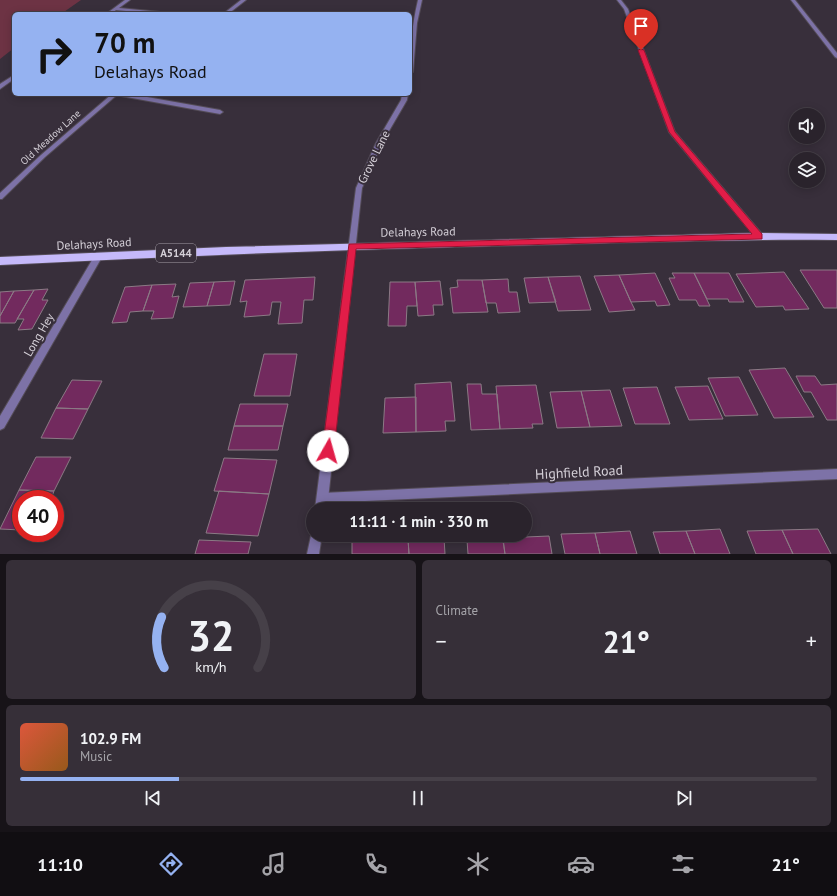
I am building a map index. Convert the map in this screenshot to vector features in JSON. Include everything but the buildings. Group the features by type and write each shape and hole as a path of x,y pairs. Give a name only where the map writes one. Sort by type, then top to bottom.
{"main road":[{"name":"Delahays Road","path":"0,261 352,246 759,236 837,237"}],"street":[{"path":"111,12 128,0"},
{"path":"228,12 244,0"},
{"path":"412,52 415,23 420,0"},
{"path":"619,0 626,9 672,132 759,236"},
{"path":"792,0 837,56"},
{"path":"116,9 149,12"},
{"path":"0,87 12,78"},
{"name":"Old Meadow Lane","path":"0,197 43,156 113,96"},
{"path":"132,96 220,112"},
{"name":"Grove Lane","path":"321,502 359,188 379,143 404,100 405,96"},
{"name":"Long Hey","path":"0,425 98,256"},
{"name":"Highfield Road","path":"322,498 837,474"},
{"path":"313,554 315,542"}],"shaded area":[{"path":"0,0 81,0 64,12 12,12 12,50 0,59"}],"route":[{"path":"328,451 352,246 759,236 672,132 641,50"}]}
